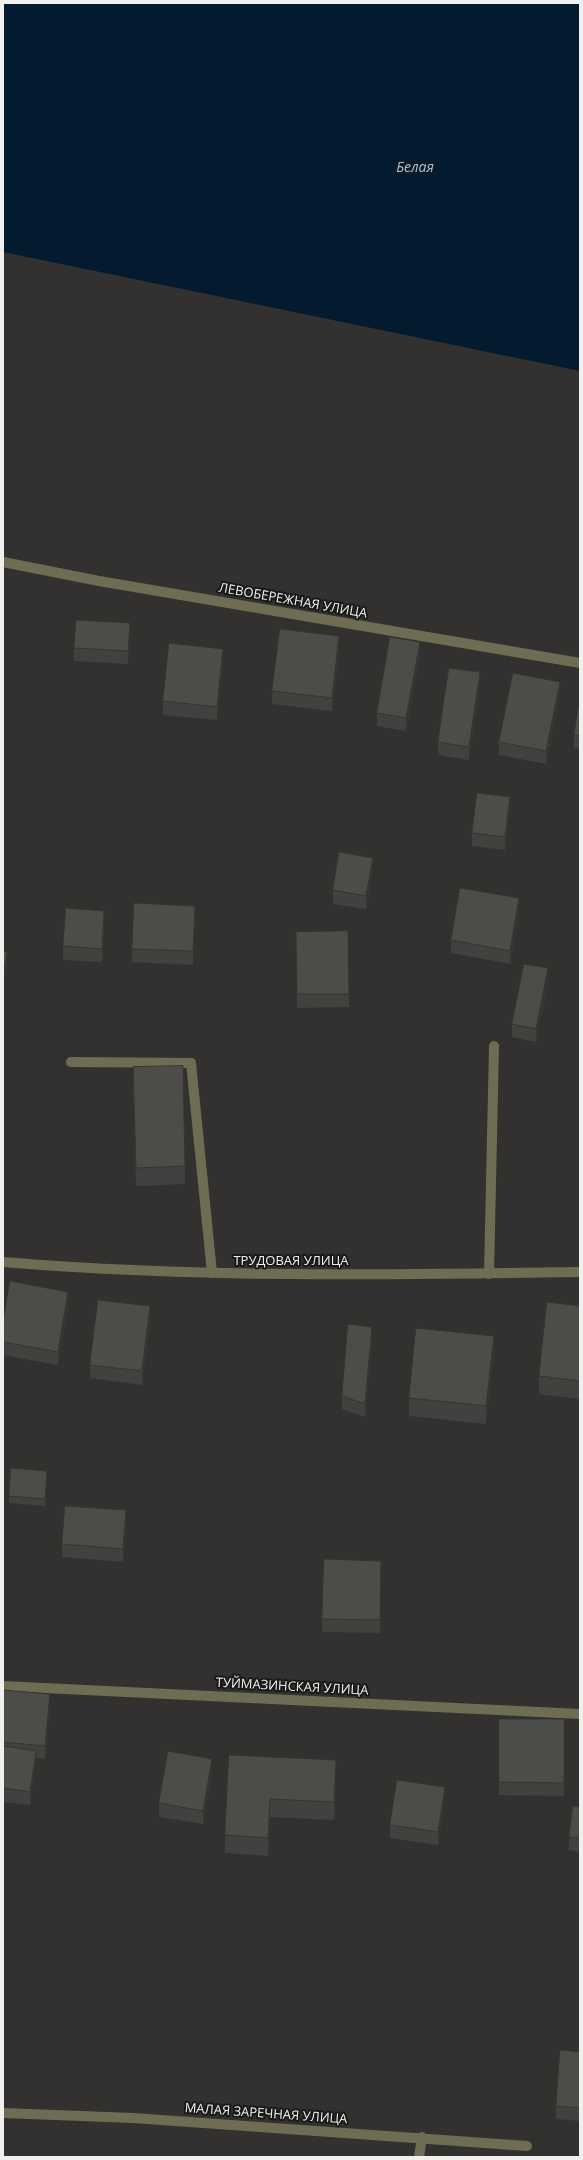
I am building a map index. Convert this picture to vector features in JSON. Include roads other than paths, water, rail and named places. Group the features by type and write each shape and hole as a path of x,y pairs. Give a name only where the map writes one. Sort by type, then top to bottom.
{"street":[{"name":"ЛЕВОБЕРЕЖНАЯ УЛИЦА","path":"3,562 107,582 580,663"},
{"path":"489,1274 494,1046"},
{"path":"71,1062 191,1064 212,1273"},
{"name":"ТРУДОВАЯ УЛИЦА","path":"3,1262 72,1268 275,1275 580,1272"},
{"name":"ТУЙМАЗИНСКАЯ УЛИЦА","path":"3,1686 580,1714"},
{"name":"МАЛАЯ ЗАРЕЧНАЯ УЛИЦА","path":"3,2113 133,2118 527,2146"},
{"path":"419,2157 422,2138"}],"water":[{"name":"Белая","path":"3,3 580,3 580,371 3,252"}]}
